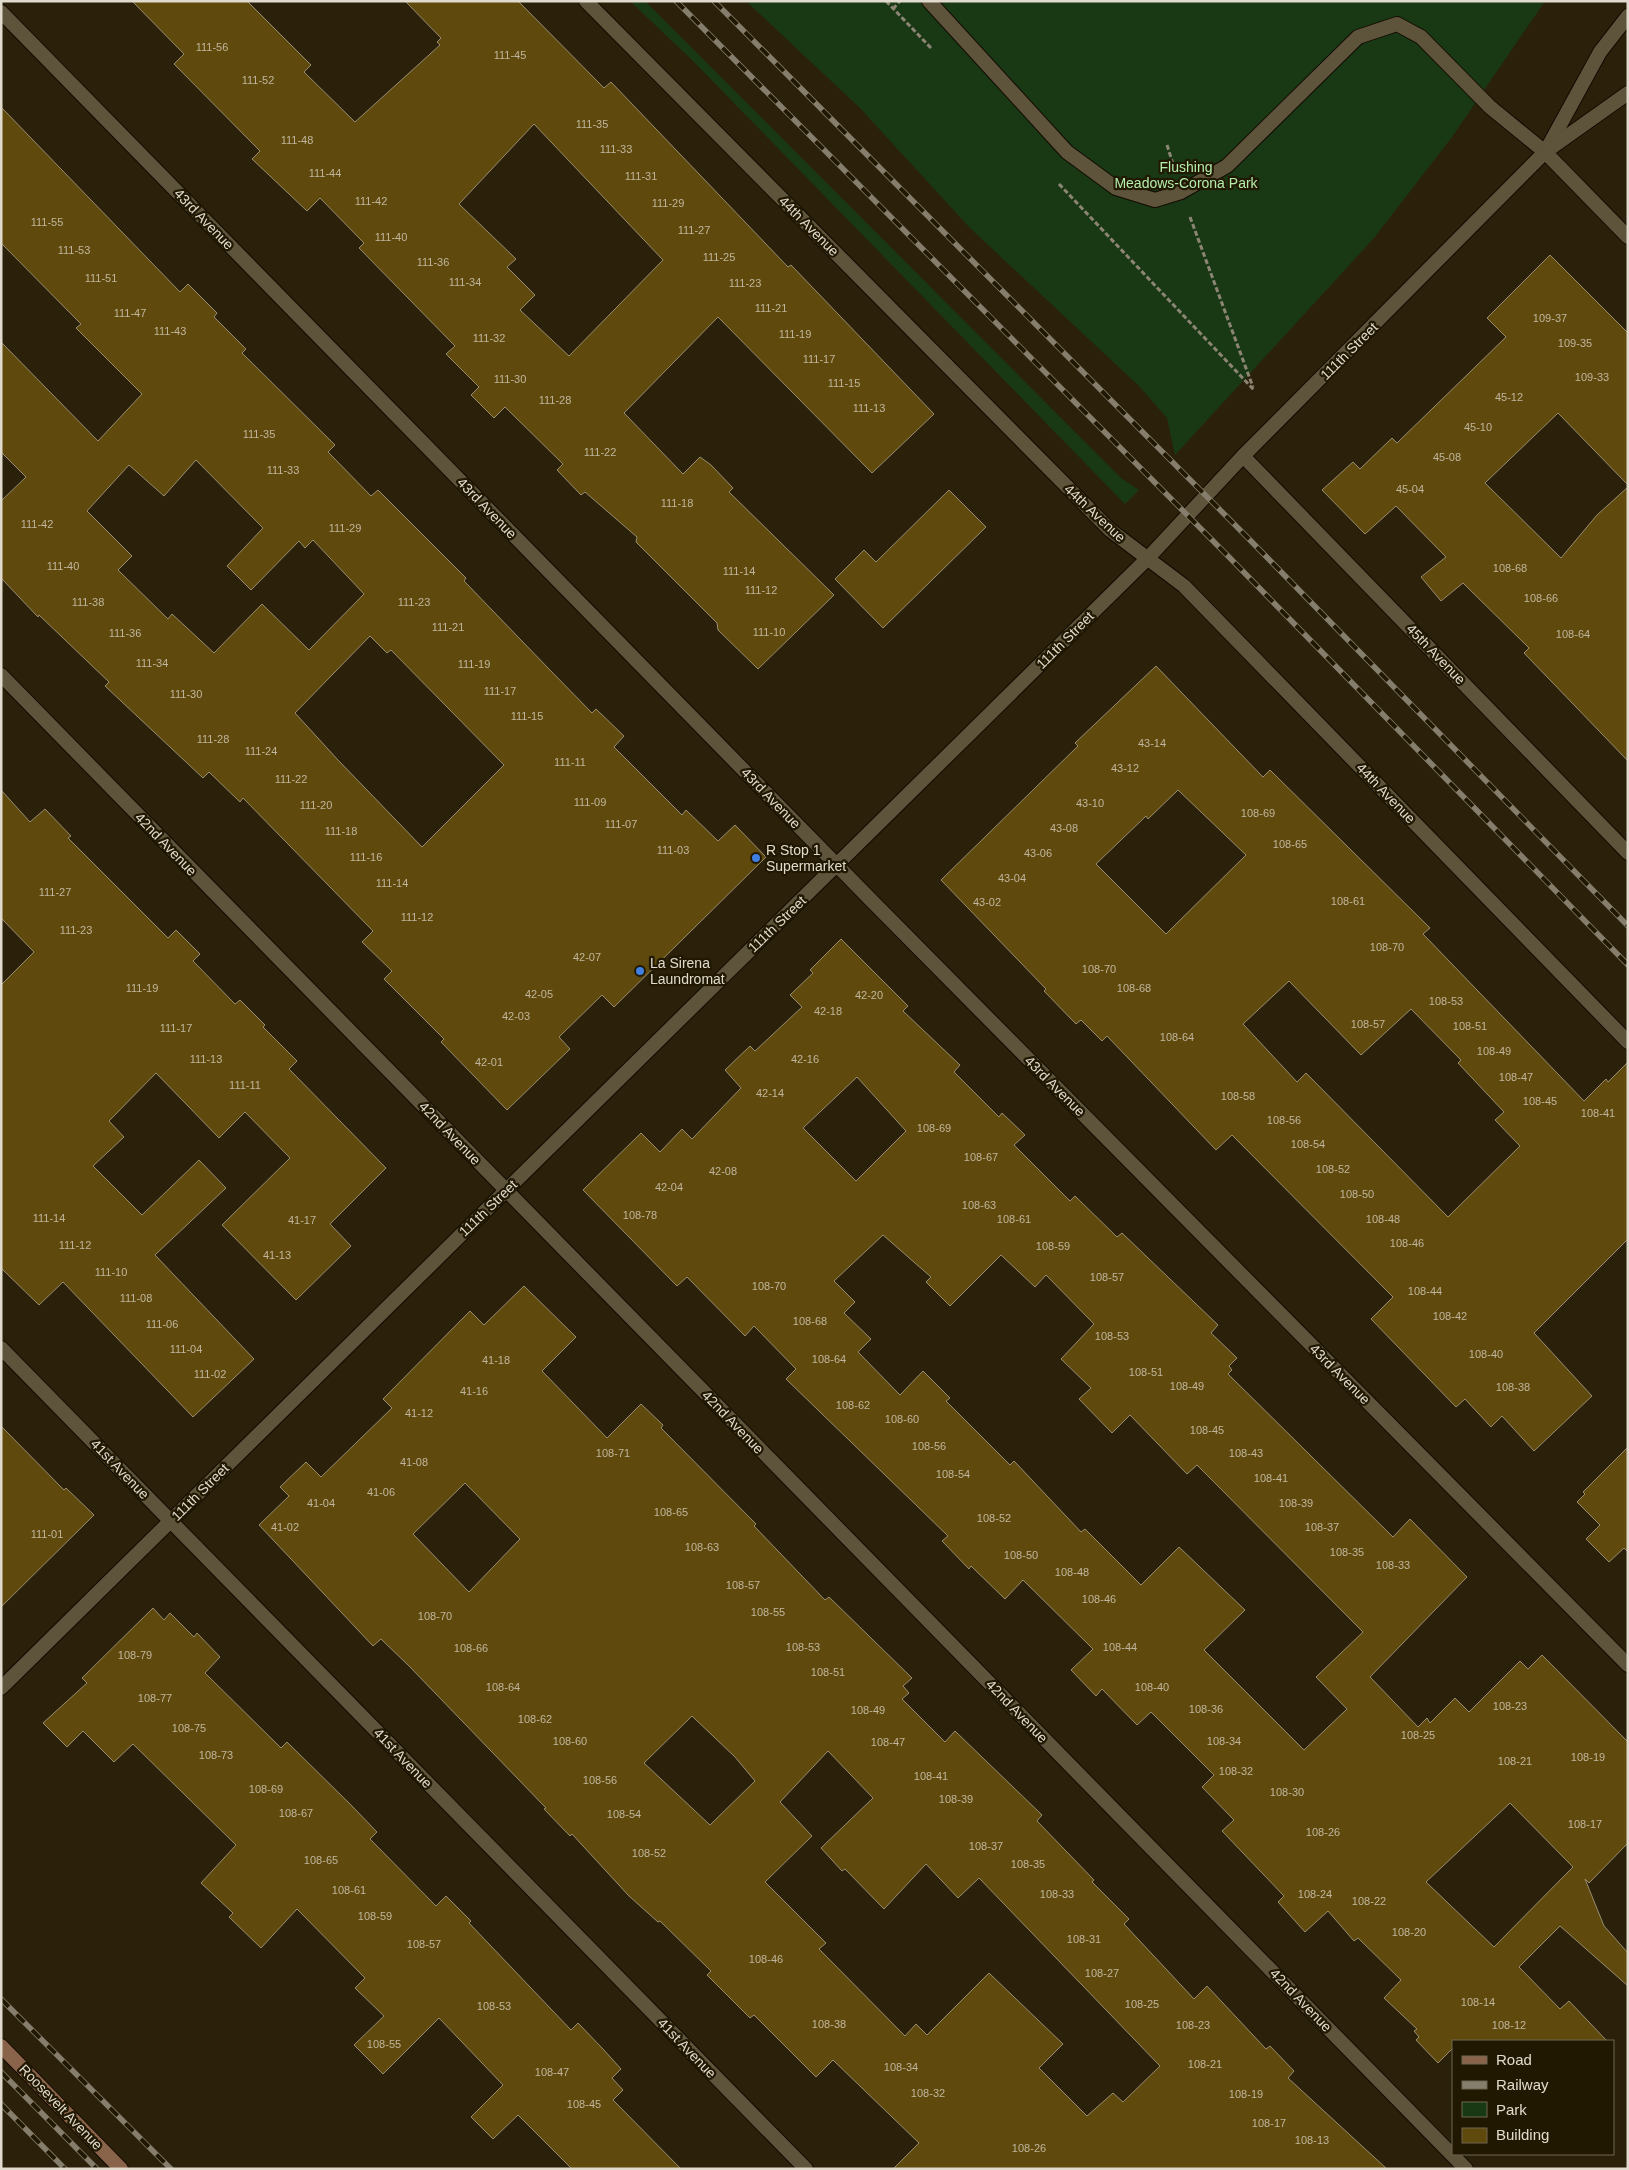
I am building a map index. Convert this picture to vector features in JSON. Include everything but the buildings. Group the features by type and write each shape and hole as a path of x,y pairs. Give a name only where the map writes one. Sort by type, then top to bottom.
{"main road":[{"name":"Roosevelt Avenue","path":"1,2046 121,2169"}],"street":[{"name":"44th Avenue","path":"586,1 1110,530 1184,586 1628,1042"},
{"path":"929,1 1067,152 1116,188 1155,200 1181,192 1227,166 1358,37 1397,24 1421,37 1490,107 1545,152 1628,237"},
{"name":"43rd Avenue","path":"1,12 837,865 1628,1665"},
{"name":"111th Street","path":"1545,152 1600,52 1628,16"},
{"name":"111th Street","path":"1,1688 1148,558 1243,456 1545,152 1628,93"},
{"name":"45th Avenue","path":"1243,456 1628,853"},
{"name":"42nd Avenue","path":"1,675 1452,2155"},
{"name":"41st Avenue","path":"1,1348 806,2169"},
{"name":"42nd Avenue","path":"1452,2155 1466,2169"}],"path":[{"path":"886,1 934,52"},
{"path":"893,9 900,1"},
{"path":"1057,181 1254,390 1181,192 1167,145"}],"green space":[{"path":"630,1 645,1 1121,478 1139,490 1125,504 692,60"},
{"name":"Flushing Meadows-Corona Park","path":"746,1 1545,1 1452,137 1374,238 1175,455 1167,418 1139,386 970,228 860,108"}],"railway":[{"path":"676,1 1228,556 1628,965"},
{"path":"714,1 1247,537 1628,926"},
{"path":"1,1999 171,2169"},
{"path":"1,2072 97,2169"},
{"path":"1,2104 65,2169"}],"place":[{"name":"R Stop 1 Supermarket","path":"756,858"},
{"name":"La Sirena Laundromat","path":"640,971"}]}
